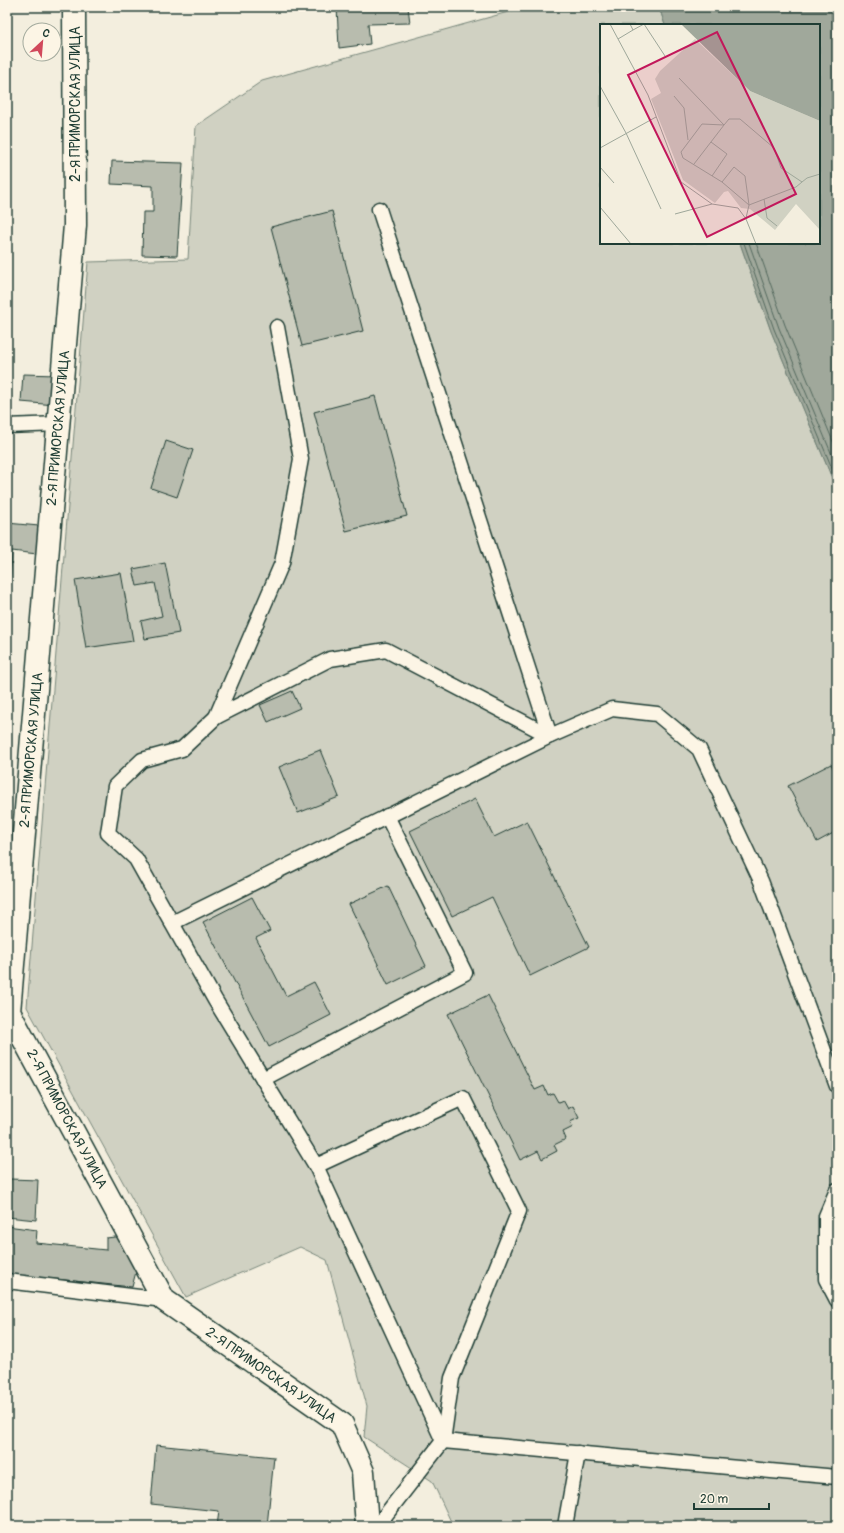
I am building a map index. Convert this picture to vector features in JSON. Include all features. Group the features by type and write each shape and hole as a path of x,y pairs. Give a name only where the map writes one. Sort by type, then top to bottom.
{"street":[{"name":"2-Я ПРИМОРСКАЯ УЛИЦА","path":"74,7 75,225 9,1012 164,1300 342,1424 363,1472 367,1526"}],"lane":[{"path":"379,209 550,736"},
{"path":"216,717 282,563 301,459 277,327"},
{"path":"7,426 59,424"},
{"path":"443,1441 316,1166 215,1000 136,859 108,834 115,786 142,760 182,749 216,717 330,659 386,650 550,736"},
{"path":"172,923 550,736 612,709 657,714 699,749 761,881 837,1086"},
{"path":"263,1079 465,973 387,816"},
{"path":"316,1166 463,1098 519,1211 452,1378 443,1441 377,1526"},
{"path":"837,1190 826,1216 826,1279 837,1300"},
{"path":"7,1281 164,1300"},
{"path":"443,1441 837,1477"},
{"path":"565,1526 578,1453"}],"shaded area":[{"path":"526,7 659,7 665,24 600,24 600,244 740,244 771,331 837,490 837,1526 453,1526 432,1481 364,1437 367,1406 327,1260 300,1247 186,1297 27,1007 88,262 188,259 196,126 262,81"}],"water":[{"path":"659,7 837,7 837,490 771,331 740,244 820,244 820,24 665,24"}],"building":[{"path":"337,7 408,7 410,23 368,24 370,44 339,48"},
{"path":"112,161 183,163 177,256 142,255 143,212 153,212 153,186 111,184"},
{"path":"332,211 363,331 302,346 271,227"},
{"path":"23,374 56,375 55,405 21,402"},
{"path":"375,396 407,516 346,531 314,412"},
{"path":"166,441 193,450 177,497 151,488"},
{"path":"7,523 39,526 37,554 12,551 10,588 7,588"},
{"path":"165,563 179,633 145,639 141,621 162,616 155,583 137,586 133,569"},
{"path":"121,573 133,641 86,648 75,580"},
{"path":"292,691 300,708 268,722 260,705"},
{"path":"320,750 339,797 298,813 279,767"},
{"path":"831,764 837,776 837,831 817,842 788,786"},
{"path":"475,799 494,837 527,821 589,947 530,976 492,897 452,916 410,831"},
{"path":"388,886 426,966 388,985 349,904"},
{"path":"252,897 270,931 256,938 286,996 314,982 331,1015 269,1047 203,922"},
{"path":"488,995 535,1090 544,1086 548,1095 553,1093 558,1102 563,1100 568,1109 573,1106 579,1118 570,1122 573,1127 563,1132 566,1139 554,1145 557,1151 542,1159 538,1151 520,1160 448,1014"},
{"path":"10,1179 38,1180 36,1220 7,1217"},
{"path":"7,1226 37,1230 36,1243 106,1250 106,1238 124,1236 138,1264 132,1287 7,1274"},
{"path":"156,1445 274,1457 267,1526 217,1526 219,1511 151,1504"}]}
